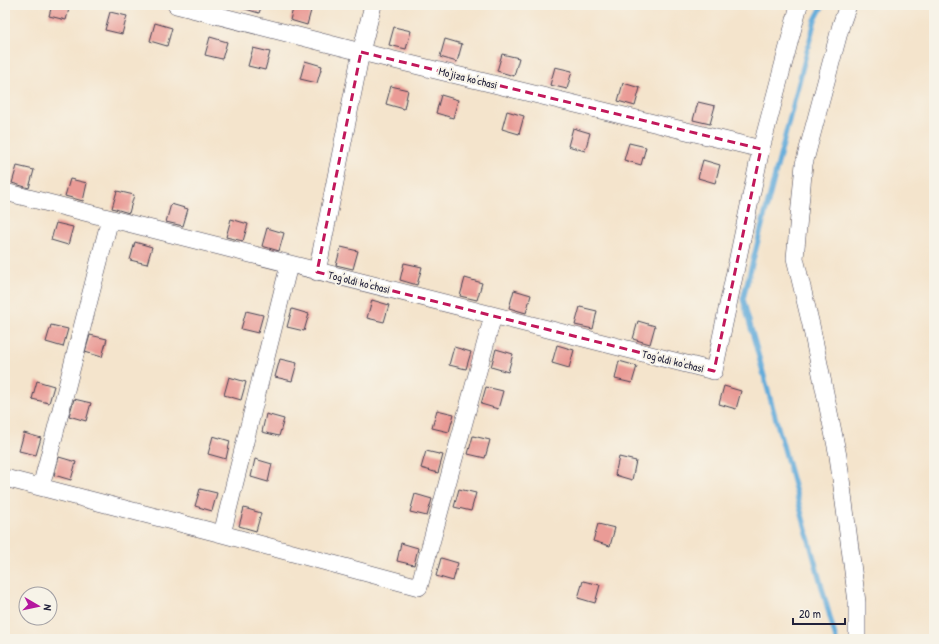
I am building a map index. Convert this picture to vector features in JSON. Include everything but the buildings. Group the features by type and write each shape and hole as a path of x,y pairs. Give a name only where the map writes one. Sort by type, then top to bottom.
{"street":[{"name":"Mo'jiza ko'chasi","path":"176,5 360,52 761,149"},
{"path":"317,272 360,52 373,5"},
{"path":"761,149 799,5"},
{"path":"848,5 841,25 804,164 796,258 838,456 857,602 857,639"},
{"name":"Tog'oldi ko'chasi","path":"5,192 714,371 761,149"},
{"path":"41,487 110,219"},
{"path":"222,534 289,264"},
{"path":"5,478 419,587 494,316"}],"highlighted area":[{"path":"361,52 761,149 714,371 317,272"}],"waterway":[{"path":"823,5 815,20 743,299 836,639"}]}
